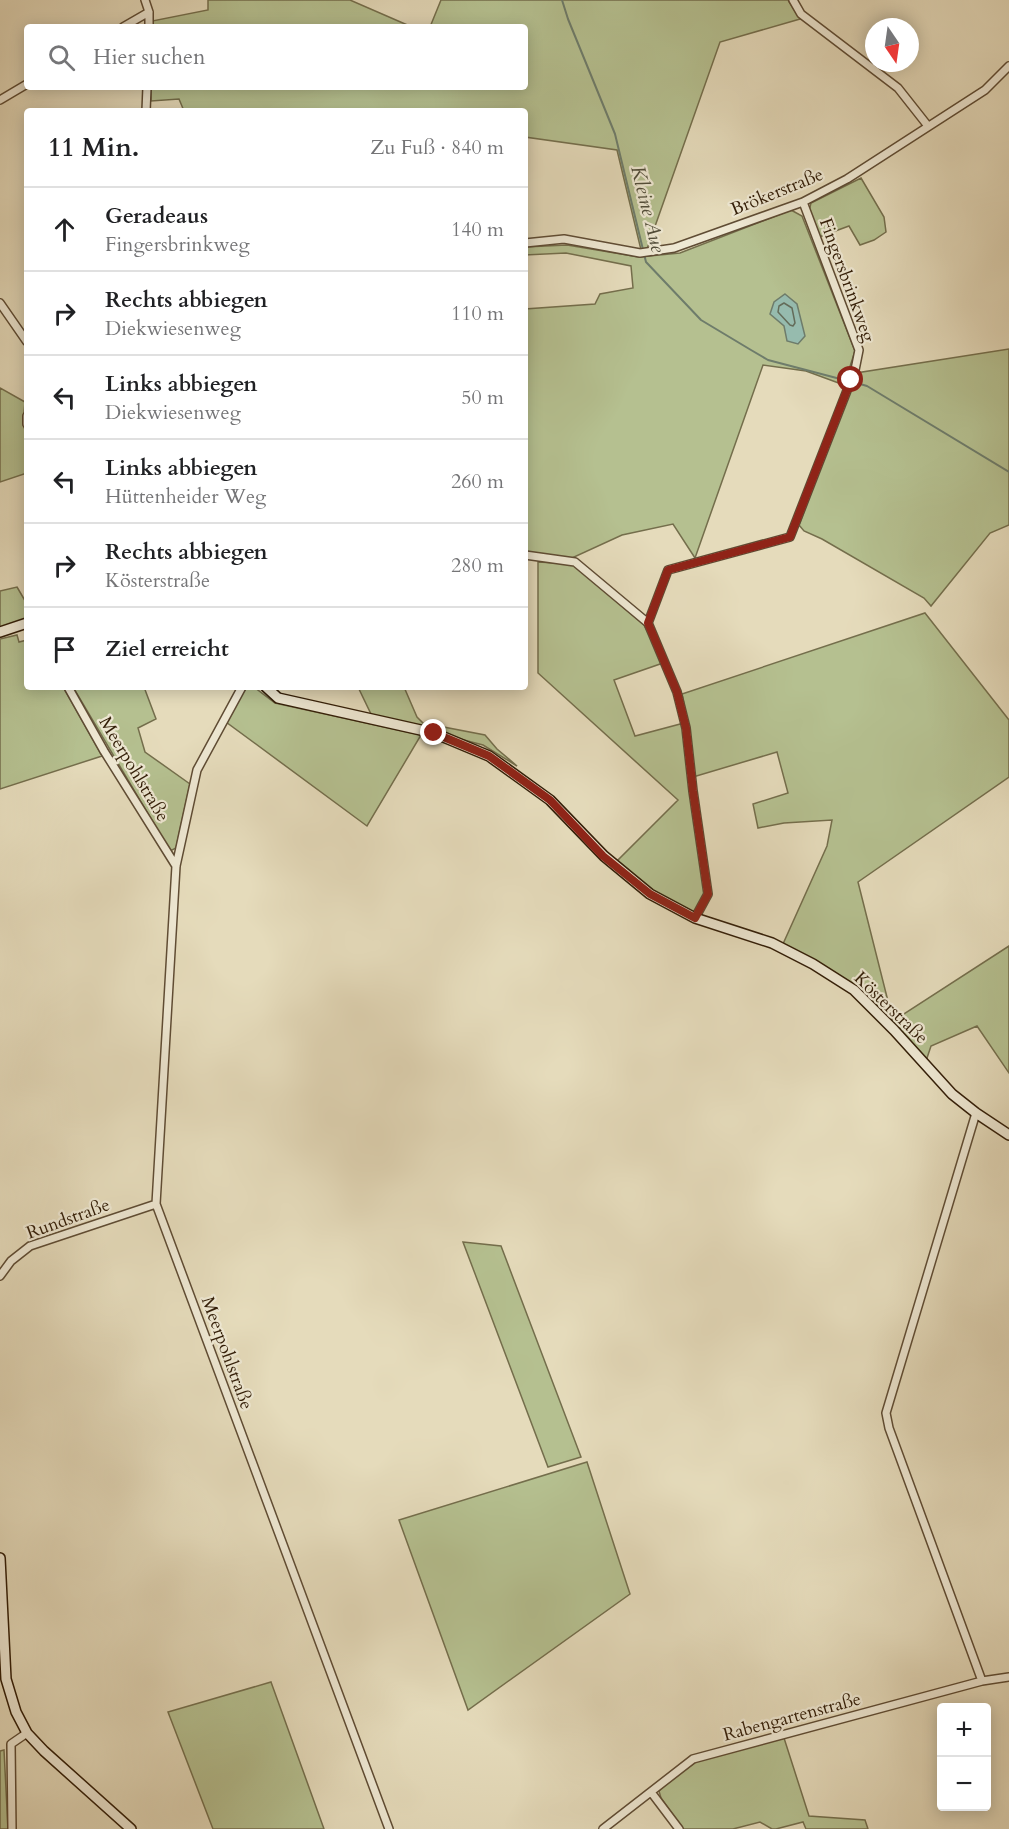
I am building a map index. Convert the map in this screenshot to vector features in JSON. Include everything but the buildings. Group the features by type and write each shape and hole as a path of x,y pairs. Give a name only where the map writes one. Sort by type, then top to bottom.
{"main road":[{"path":"0,632 24,624"},
{"name":"Kösterstraße","path":"269,690 278,698 434,733 489,756 550,800 603,856 650,894 695,918 772,943 813,964 854,990 952,1094 1009,1135"},
{"path":"0,1558 1,1623 6,1679 16,1712 27,1733 44,1751 131,1829"}],"street":[{"path":"145,0 149,12 148,24"},
{"path":"793,0 801,14 898,88 928,126"},
{"path":"128,24 149,12"},
{"name":"Brökerstraße","path":"528,243 564,239 644,252 674,248 803,202 847,179 986,90 1009,66"},
{"path":"0,100 24,86"},
{"path":"146,108 147,90"},
{"name":"Fingersbrinkweg","path":"648,623 668,570 790,537 855,370 859,350 803,202"},
{"path":"0,303 24,338"},
{"path":"528,555 575,562 648,623 677,692 686,728 708,894 695,918"},
{"name":"Meerpohlstraße","path":"70,690 176,866"},
{"name":"Meerpohlstraße","path":"240,690 197,770 176,866 156,1204 389,1829"},
{"path":"976,1113 886,1413 889,1428 982,1681"},
{"name":"Rundstraße","path":"0,1276 11,1260 30,1246 156,1204"},
{"name":"Rabengartenstraße","path":"603,1829 693,1759 982,1681 1009,1677"},
{"path":"0,1746 10,1744 27,1733"},
{"path":"10,1744 12,1829"},
{"path":"651,1792 679,1829"}],"green space":[{"path":"208,0 350,0 405,24 152,24 152,21 208,10"},
{"path":"441,0 788,0 800,19 720,42 647,249 641,250 617,150 528,137 528,108 183,108 179,99 151,101 151,90 528,90 528,24 431,24"},
{"path":"861,178 884,217 886,232 860,245 849,226 819,237 809,211 811,203"},
{"path":"791,210 802,216 855,351 844,385 806,371 763,365 695,558 673,524 622,535 572,558 528,552 528,309 595,304 600,294 633,288 631,266 566,253 528,255 528,247 567,245 639,257 680,253"},
{"path":"1009,349 1009,525 990,533 931,606 924,598 804,531 799,525 856,373"},
{"path":"0,388 24,401 24,474 0,482"},
{"path":"538,562 573,564 644,625 663,663 614,680 635,736 684,723 707,893 694,915 651,893 615,863 678,800 538,673"},
{"path":"17,587 24,599 24,621 0,628 0,591"},
{"path":"925,613 1009,720 1009,777 858,882 893,1021 1009,946 1009,1073 977,1026 931,1046 926,1061 892,1021 857,989 783,944 827,846 832,820 784,823 758,828 753,804 788,793 777,752 693,777 689,729 682,694"},
{"path":"17,635 19,642 24,641 24,690 65,690 102,756 0,789 0,639"},
{"path":"75,690 145,690 156,719 138,728 145,752 190,784 176,848 170,851"},
{"path":"244,690 258,690 275,703 421,735 367,826 226,722"},
{"path":"359,690 405,690 417,717 423,723 485,735 517,766 483,745 372,716"},
{"path":"463,1242 501,1246 581,1457 548,1467"},
{"path":"587,1462 630,1594 468,1710 399,1520"},
{"path":"271,1682 324,1829 213,1829 168,1712"},
{"path":"784,1738 809,1816 865,1820 868,1829 806,1829 803,1822 772,1829 760,1822 733,1829 683,1829 661,1798 659,1791 666,1783 699,1760"},
{"path":"4,1750 8,1829 0,1829 0,1751"}],"water":[{"path":"785,294 797,304 805,336 798,344 787,341 784,326 770,314 774,302"}],"waterway":[{"name":"Kleine Aue","path":"562,0 615,134 646,262 701,320 751,350 768,360 848,381"},
{"name":"Kleine Aue","path":"853,382 867,386 1009,472"}],"route":[{"path":"434,733 489,756 550,800 603,856 650,894 695,918 708,894 686,728 677,692 648,623 668,570 790,537 851,380"}]}
